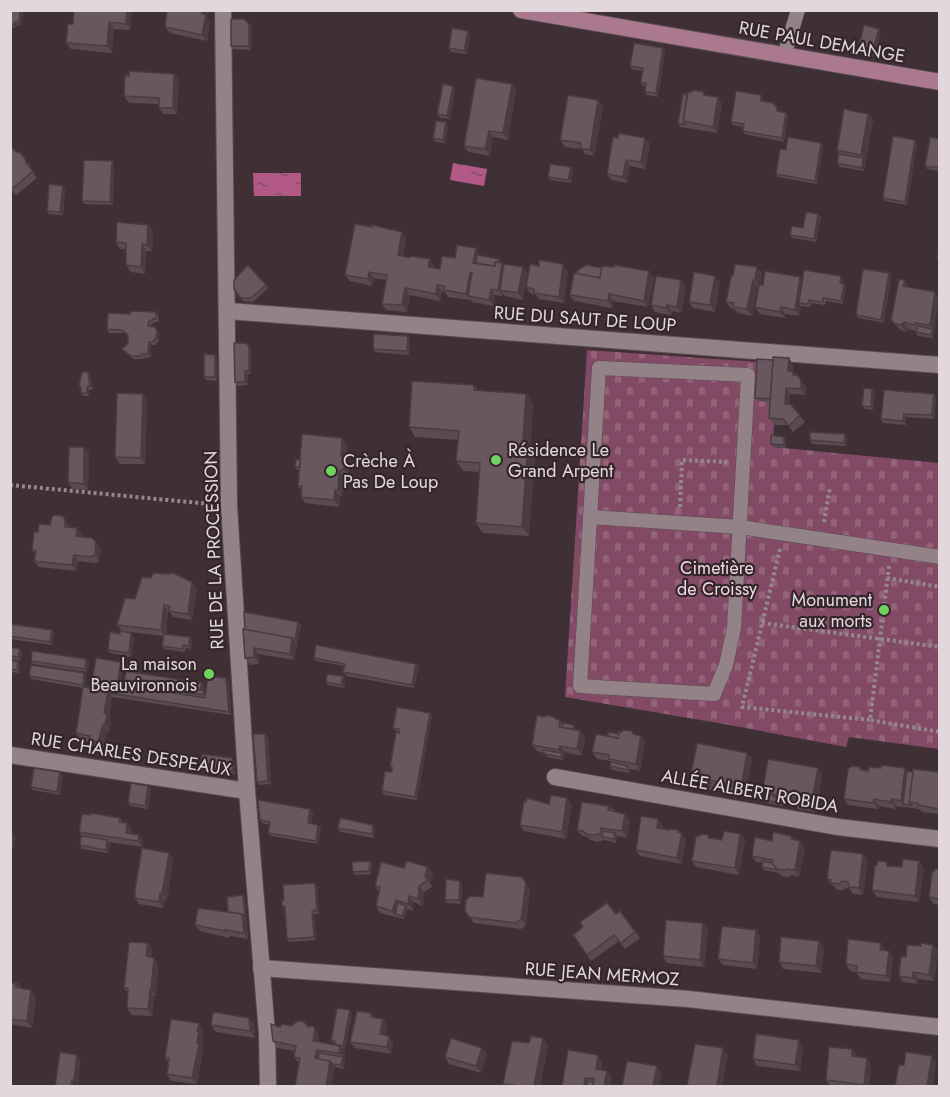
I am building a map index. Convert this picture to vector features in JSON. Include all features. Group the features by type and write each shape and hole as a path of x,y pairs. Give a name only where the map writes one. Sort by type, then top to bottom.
{"main road":[{"name":"RUE PAUL DEMANGE","path":"521,10 561,14 784,56 939,82"}],"street":[{"name":"RUE DE LA PROCESSION","path":"223,10 229,506 247,791 267,1033 268,1086"},
{"name":"RUE DU SAUT DE LOUP","path":"228,311 939,365"},
{"name":"RUE CHARLES DESPEAUX","path":"10,755 247,791"},
{"name":"ALLÉE ALBERT ROBIDA","path":"555,777 838,827 939,839"},
{"name":"RUE JEAN MERMOZ","path":"261,968 688,999 939,1027"}],"lane":[{"path":"784,56 798,10"},
{"path":"599,368 748,375 734,628 726,665 714,694 580,686 590,517 599,368"},
{"path":"590,517 740,527 939,557"}],"path":[{"path":"680,523 682,460 743,463"},
{"path":"10,485 229,506"},
{"path":"821,539 830,487"},
{"path":"784,533 742,707 870,720 939,732"},
{"path":"870,720 890,550"},
{"path":"887,578 939,587"},
{"path":"762,623 939,647"}],"green space":[{"name":"Cimetière de Croissy","path":"587,350 759,362 775,403 773,447 939,463 939,749 849,737 846,747 565,697"}],"water":[{"path":"453,163 487,169 484,186 450,180"},
{"path":"253,173 301,173 301,196 254,196"}],"building":[{"path":"10,10 20,10 19,22 13,25 10,25"},
{"path":"74,10 127,10 126,24 109,22 107,46 66,43 68,24 73,24"},
{"path":"167,10 203,10 202,14 206,15 202,35 165,27"},
{"path":"231,19 244,19 249,24 249,46 231,46"},
{"path":"864,25 879,29 872,53 858,49"},
{"path":"452,28 468,31 464,51 449,48"},
{"path":"634,43 663,48 656,93 645,92 646,83 641,82 643,68 630,66"},
{"path":"129,71 174,74 173,108 159,108 159,98 124,96 125,75 129,76"},
{"path":"476,78 512,84 503,133 489,131 485,149 464,146"},
{"path":"443,84 453,86 447,116 437,114"},
{"path":"692,90 718,97 713,127 683,121 688,92"},
{"path":"736,91 761,95 761,101 773,103 777,111 786,113 782,138 743,131 744,124 731,122"},
{"path":"683,94 687,94 683,121 685,125 678,123"},
{"path":"568,95 598,100 590,150 581,148 581,143 560,140"},
{"path":"844,109 868,114 861,155 837,150"},
{"path":"436,121 446,122 443,140 433,138"},
{"path":"619,133 645,138 641,162 626,160 623,177 607,174 613,137 618,138"},
{"path":"893,136 915,140 905,202 883,198"},
{"path":"788,137 821,143 815,181 776,174 780,149 786,150"},
{"path":"930,137 939,139 939,168 925,166"},
{"path":"10,145 16,152 20,152 33,171 12,189 10,187"},
{"path":"839,154 863,158 862,168 837,163"},
{"path":"84,160 112,161 110,202 82,201"},
{"path":"550,164 571,167 568,180 548,177"},
{"path":"49,184 63,186 60,212 47,211"},
{"path":"806,212 818,214 814,239 790,235 792,226 803,228"},
{"path":"117,222 148,225 147,245 142,244 141,267 126,265 126,243 116,242"},
{"path":"355,224 372,227 372,225 402,232 398,255 430,259 428,267 440,269 442,256 455,258 457,245 476,248 473,263 495,266 495,262 502,263 498,290 491,289 489,300 468,296 472,273 470,273 466,294 444,290 445,286 437,285 436,294 405,288 402,305 382,304 387,275 369,272 368,279 345,275"},
{"path":"477,255 499,259 495,262 495,266 476,263"},
{"path":"539,260 563,264 559,297 534,293 534,289 526,287 530,264 539,266"},
{"path":"504,264 523,267 518,293 500,290"},
{"path":"735,264 757,267 747,309 733,307 734,303 726,302"},
{"path":"248,265 266,285 251,298 241,298 234,289 234,280"},
{"path":"586,265 602,268 600,278 576,274"},
{"path":"614,265 649,271 644,301 609,294 608,301 570,295 574,273 600,278 602,266 614,267"},
{"path":"863,269 889,273 881,320 856,315"},
{"path":"804,270 841,276 840,283 844,284 841,301 823,298 823,302 809,300 808,304 799,303"},
{"path":"765,271 800,277 795,310 781,307 780,312 755,307 759,285 763,285"},
{"path":"694,272 715,276 710,305 689,302"},
{"path":"656,276 681,280 677,307 667,305 666,308 651,305"},
{"path":"899,279 905,280 903,286 935,292 930,325 915,323 914,325 904,322 901,325 891,320"},
{"path":"131,311 156,312 156,318 149,321 148,326 155,327 157,331 156,338 149,342 148,354 131,356 122,349 128,343 128,335 122,330 107,329 108,313 130,314"},
{"path":"918,326 932,329 931,335 916,332"},
{"path":"374,334 408,336 407,351 373,349"},
{"path":"234,343 249,345 249,371 245,371 245,382 235,382"},
{"path":"204,354 215,355 215,377 204,377"},
{"path":"773,357 789,358 788,371 793,372 793,375 797,375 801,380 801,389 786,388 785,404 790,404 800,415 789,426 783,419 769,418"},
{"path":"757,359 773,360 770,399 755,398"},
{"path":"82,372 88,372 90,386 87,387 87,393 81,393 79,385"},
{"name":"Résidence Le Grand Arpent","path":"412,381 474,385 474,390 526,394 522,455 527,456 522,527 476,523 480,463 456,461 459,431 409,427"},
{"path":"864,388 872,389 871,407 862,406"},
{"path":"884,390 934,394 932,415 904,414 903,421 881,419"},
{"path":"117,393 143,394 141,458 115,457"},
{"path":"810,432 845,434 844,443 810,440"},
{"path":"302,434 342,438 341,455 345,460 344,469 339,472 338,490 335,490 334,500 301,497 302,486 298,486"},
{"path":"771,435 784,437 784,445 771,444"},
{"path":"69,447 84,447 84,484 68,482"},
{"path":"527,451 532,451 532,462 527,456"},
{"path":"296,459 300,460 300,467 295,467"},
{"path":"55,515 63,516 65,527 77,528 76,536 92,538 96,542 95,555 91,557 74,555 72,565 34,561 36,551 32,550 34,532 38,532 39,524 50,525"},
{"path":"153,573 173,573 192,582 188,614 169,611 170,606 164,605 161,630 117,625 125,598 135,599 142,577 151,578"},
{"path":"244,612 298,622 295,641 292,638 245,630"},
{"path":"10,624 52,630 50,642 10,636"},
{"path":"243,629 292,638 290,654 254,648 254,657 245,658"},
{"path":"120,631 131,633 129,653 108,650 110,632 120,634"},
{"path":"164,634 190,637 189,646 183,645 182,649 162,646"},
{"path":"316,645 416,664 412,685 343,672 345,664 314,658"},
{"path":"10,647 20,649 18,657 10,656"},
{"path":"32,651 86,659 85,669 31,661"},
{"path":"96,658 121,662 117,684 205,698 208,676 226,678 229,712 86,687 91,687"},
{"path":"10,660 18,662 17,670 10,669"},
{"path":"31,665 84,673 83,685 29,676"},
{"path":"126,671 202,683 200,690 204,691 203,695 124,681"},
{"path":"327,674 343,676 341,685 326,682"},
{"path":"83,687 108,691 104,713 107,714 105,725 103,725 98,742 89,740 90,736 76,733"},
{"path":"397,707 430,713 415,797 382,791 385,771 392,772 392,767 390,767 396,732 399,733 399,729 393,728"},
{"path":"537,715 554,717 560,720 559,727 580,731 577,749 560,746 559,750 532,745"},
{"path":"562,723 574,725 573,729 562,727"},
{"path":"619,731 632,731 633,734 641,736 636,764 609,759 609,755 592,752 596,734 618,738"},
{"path":"608,732 619,734 618,738 608,736"},
{"path":"253,734 265,734 268,781 257,782"},
{"path":"697,743 747,753 742,783 723,783 691,775"},
{"path":"544,750 562,753 561,757 544,754"},
{"path":"202,754 232,758 233,771 200,766"},
{"path":"768,759 818,768 812,800 772,794 772,792 763,790"},
{"path":"611,762 627,766 627,770 610,766"},
{"path":"881,765 905,768 901,801 874,799 873,803 844,799 848,769 852,766 868,771 869,767 881,768"},
{"path":"34,768 60,772 57,792 31,787"},
{"path":"913,769 939,772 939,809 909,802"},
{"path":"907,771 913,772 909,802 911,805 903,804"},
{"path":"694,778 711,783 710,787 693,784"},
{"path":"131,783 148,786 145,806 128,803"},
{"path":"734,785 744,786 743,793 725,790 725,786 734,787"},
{"path":"765,793 782,799 781,803 764,800"},
{"path":"551,795 567,798 562,832 520,825 524,801 526,802 527,798 549,804"},
{"path":"258,800 310,809 308,823 318,825 316,841 268,833 270,822 260,820"},
{"path":"796,801 815,803 813,809 795,805"},
{"path":"582,802 609,806 608,810 625,814 622,831 601,828 600,834 593,835 577,830"},
{"path":"91,813 120,818 119,822 127,823 126,833 139,835 138,841 79,832 82,814 91,815"},
{"path":"641,816 658,819 657,828 678,830 682,833 677,858 636,850"},
{"path":"340,818 373,825 372,834 338,828"},
{"path":"603,831 615,833 614,839 602,837"},
{"path":"724,831 740,834 735,868 692,861 696,836 708,835 709,838 722,840"},
{"path":"773,832 791,836 791,839 800,841 795,870 777,869 772,864 773,860 752,856 755,837 772,841"},
{"path":"81,836 107,840 106,850 80,845"},
{"path":"142,848 169,853 159,902 135,898"},
{"path":"831,850 863,854 859,888 849,887 848,882 832,883 827,879"},
{"path":"903,859 919,861 915,896 872,890 875,865 878,861 887,862 887,866 902,867"},
{"path":"370,861 369,871 353,872 352,862"},
{"path":"407,861 428,867 425,876 428,880 419,886 418,899 409,896 408,904 396,900 392,911 376,906 380,887 375,886 381,862 404,868"},
{"path":"763,861 772,863 777,870 762,867"},
{"path":"939,869 939,899 929,897 932,872"},
{"path":"486,873 522,877 526,883 521,919 516,923 469,917 465,911 466,900 471,896 483,897"},
{"path":"446,879 460,881 459,900 445,900"},
{"path":"315,883 317,910 312,911 314,937 287,939 285,906 282,906 283,885"},
{"path":"243,895 245,917 242,914 228,912 227,897"},
{"path":"398,903 406,906 402,916 395,914"},
{"path":"607,903 616,914 620,911 635,932 621,943 614,935 587,955 573,935 583,927 580,922"},
{"path":"198,908 242,914 244,933 195,925"},
{"path":"666,920 703,923 700,960 663,956"},
{"path":"722,926 756,930 753,963 718,959"},
{"path":"781,937 819,941 816,966 779,962"},
{"path":"848,939 881,943 880,950 889,951 886,976 856,972 857,966 846,964"},
{"path":"129,942 148,943 146,956 154,958 148,1009 127,1008 128,988 124,988"},
{"path":"921,943 933,945 929,975 913,972 913,978 899,976 901,956 906,957 907,945 921,946"},
{"path":"10,983 16,984 15,987 31,990 27,1021 10,1019"},
{"path":"337,1008 350,1010 343,1046 331,1040"},
{"path":"357,1011 371,1013 371,1017 383,1019 380,1034 389,1036 387,1047 350,1042"},
{"path":"213,1012 249,1018 250,1031 211,1025"},
{"path":"171,1019 199,1023 197,1043 199,1044 192,1078 167,1074 169,1058 165,1058"},
{"path":"298,1021 304,1022 308,1027 314,1027 313,1041 340,1046 339,1053 317,1050 315,1058 330,1061 326,1086 295,1086 300,1058 294,1057 296,1046 273,1041 271,1024 280,1027 282,1024 291,1026"},
{"path":"756,1034 799,1040 795,1065 753,1059"},
{"path":"531,1036 543,1038 534,1086 503,1084 512,1041 529,1043"},
{"path":"451,1038 482,1048 476,1066 445,1057"},
{"path":"695,1044 723,1048 717,1086 687,1085"},
{"path":"829,1047 852,1049 852,1056 867,1058 864,1085 826,1080"},
{"path":"568,1050 598,1055 596,1069 607,1071 604,1086 593,1086 594,1079 585,1078 584,1086 562,1086"},
{"path":"60,1052 77,1055 74,1081 72,1080 71,1086 55,1086"},
{"path":"906,1052 932,1056 927,1086 895,1085 899,1065 904,1065"},
{"path":"319,1053 343,1057 341,1065 318,1059"},
{"path":"627,1061 657,1066 653,1086 622,1086"},
{"path":"587,1081 593,1082 593,1086 587,1086"}],"place":[{"name":"Résidence Le Grand Arpent","path":"496,460"},
{"name":"Crèche À Pas De Loup","path":"331,471"},
{"name":"Monument aux morts","path":"884,610"},
{"name":"La maison Beauvironnois","path":"209,674"}]}
